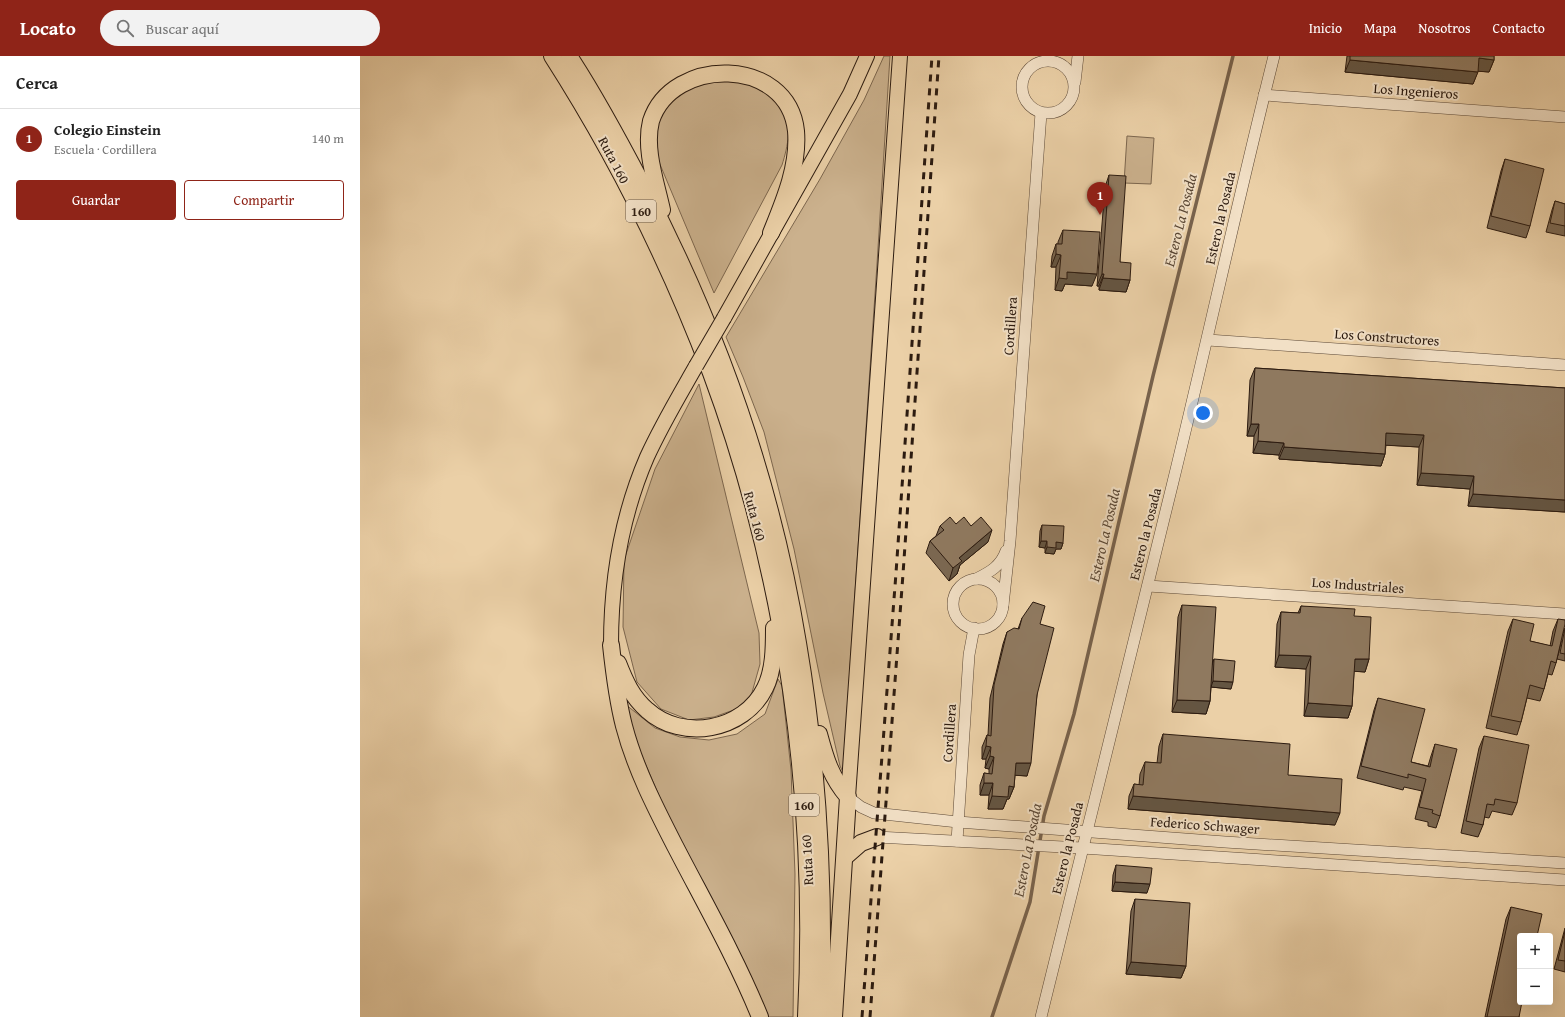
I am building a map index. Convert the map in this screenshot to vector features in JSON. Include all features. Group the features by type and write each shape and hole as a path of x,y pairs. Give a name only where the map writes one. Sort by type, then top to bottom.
{"highway":[{"name":"Ruta 160","path":"552,56 597,130 625,181 659,249 695,332 712,375 738,455 762,543 774,596 790,681 804,802 809,924 806,1017"},
{"name":"Ruta 160","path":"569,56 613,129 668,233 709,328 727,376 756,464 788,590 806,691 816,783 821,868 821,1017"},
{"path":"668,233 650,155 651,121 656,106 676,81 695,69 720,64 740,66 749,69 767,79 784,97 793,118 796,141 794,162 785,196 771,233"},
{"path":"611,645 629,687 639,703 647,711 666,722 685,728 704,728 719,725 734,719 746,711 755,702 765,688 771,669 772,659 775,615 774,596"},
{"path":"611,645 619,708 638,769 657,811 742,975 760,1017"},
{"path":"806,691 828,764 835,780 848,796 834,1017"},
{"path":"845,857 861,843 877,836"}],"main road":[{"path":"611,645 615,573 621,538 632,496 656,438 850,94 867,56"},
{"path":"848,796 900,56"}],"street":[{"path":"1059,56 1038,62 1031,66 1026,72 1021,88 1023,96 1027,104 1041,113 1050,114 1067,106 1075,89 1078,56"},
{"name":"Estero la Posada","path":"1042,1017 1082,848 1208,340 1274,56"},
{"path":"1046,60 1059,64 1070,72 1074,80 1075,89"},
{"name":"Los Ingenieros","path":"1264,95 1565,117"},
{"name":"Cordillera","path":"1010,541 1004,558 999,565 991,572 965,582 956,591 953,599 955,615 967,626 974,628 990,626 997,620 1003,605 1010,541 1041,113"},
{"name":"Los Constructores","path":"1208,340 1565,365"},
{"path":"976,579 993,583 999,590 1003,605"},
{"name":"Los Industriales","path":"1148,586 1565,614"},
{"name":"Cordillera","path":"957,841 970,656 974,628"},
{"name":"Federico Schwager","path":"848,796 861,807 874,813 958,822 1225,842 1565,863"},
{"path":"877,836 1565,880"},
{"path":"1223,858 1225,842"},
{"path":"1362,867 1365,850"},
{"path":"1503,876 1504,859"}],"shaded area":[{"path":"884,56 890,56 843,772 840,766 823,693 794,549 764,432 726,337 820,179 864,100"},
{"path":"730,69 781,105 787,119 788,135 782,165 714,293 659,162 654,144 654,125 672,89"},
{"path":"1127,136 1154,138 1151,184 1124,183"},
{"path":"699,384 759,633 760,664 751,696 742,707 714,717 689,720 661,709 637,682 623,627 624,560 655,469"},
{"path":"778,679 782,686 791,770 795,874 793,1017 762,1017 745,964 674,830 638,747 625,704 655,728 680,737 709,740 737,734 765,714"}],"building":[{"path":"1350,56 1494,56 1494,60 1479,58 1478,72 1350,60"},
{"path":"1505,159 1544,169 1530,226 1491,216"},
{"path":"1109,175 1126,176 1120,262 1131,263 1130,280 1103,278 1104,274 1102,274"},
{"path":"1555,201 1565,204 1565,226 1550,223"},
{"path":"1063,230 1100,232 1097,274 1067,272 1067,279 1059,278 1061,255 1056,254 1056,244 1062,244"},
{"path":"1255,368 1565,388 1565,500 1473,494 1474,476 1421,473 1424,435 1386,433 1385,454 1284,447 1284,443 1258,441 1259,424 1251,424"},
{"path":"950,517 956,524 964,517 971,526 981,517 992,530 959,558 962,561 953,568 930,541 944,530 940,526"},
{"path":"1042,525 1064,526 1063,543 1056,542 1056,548 1047,547 1047,541 1041,541"},
{"path":"1033,602 1045,606 1040,624 1054,628 1037,695 1031,763 1016,763 1014,787 1009,786 1008,797 992,796 993,783 984,783 984,773 992,774 994,757 990,756 991,747 986,746 987,735 991,736 994,685 1007,632 1014,628 1019,629 1022,618"},
{"path":"1182,605 1216,607 1210,701 1177,700"},
{"path":"1301,606 1355,609 1354,616 1371,617 1369,659 1355,659 1352,706 1308,703 1311,656 1279,655 1281,612 1300,613"},
{"path":"1513,619 1534,624 1530,641 1552,646 1558,619 1565,620 1556,663 1551,661 1544,689 1530,685 1521,722 1491,716"},
{"path":"1565,628 1565,654 1560,653"},
{"path":"1214,659 1235,661 1233,682 1213,681"},
{"path":"1378,698 1425,709 1411,762 1430,767 1435,744 1457,749 1440,816 1432,813 1433,810 1419,807 1426,779 1408,774 1408,778 1361,766"},
{"path":"1163,734 1290,744 1288,775 1342,779 1340,813 1133,796 1134,784 1143,785 1145,762 1161,763"},
{"path":"1484,736 1529,745 1517,803 1495,799 1494,805 1487,804 1483,825 1466,821"},
{"path":"1116,865 1152,868 1150,884 1115,882"},
{"path":"1135,899 1190,903 1186,966 1131,962"},
{"path":"1511,907 1542,914 1538,933 1517,933 1517,1005 1521,1005 1519,1017 1487,1017"},
{"path":"1565,931 1565,961 1558,960"}],"waterway":[{"name":"Estero La Posada","path":"992,1017 1030,902 1044,816 1074,714 1153,376 1233,56"}],"railway":[{"path":"862,1017 896,573 932,56"},
{"path":"870,1017 939,56"}],"place":[{"name":"Colegio Einstein","path":"1100,215"}]}
